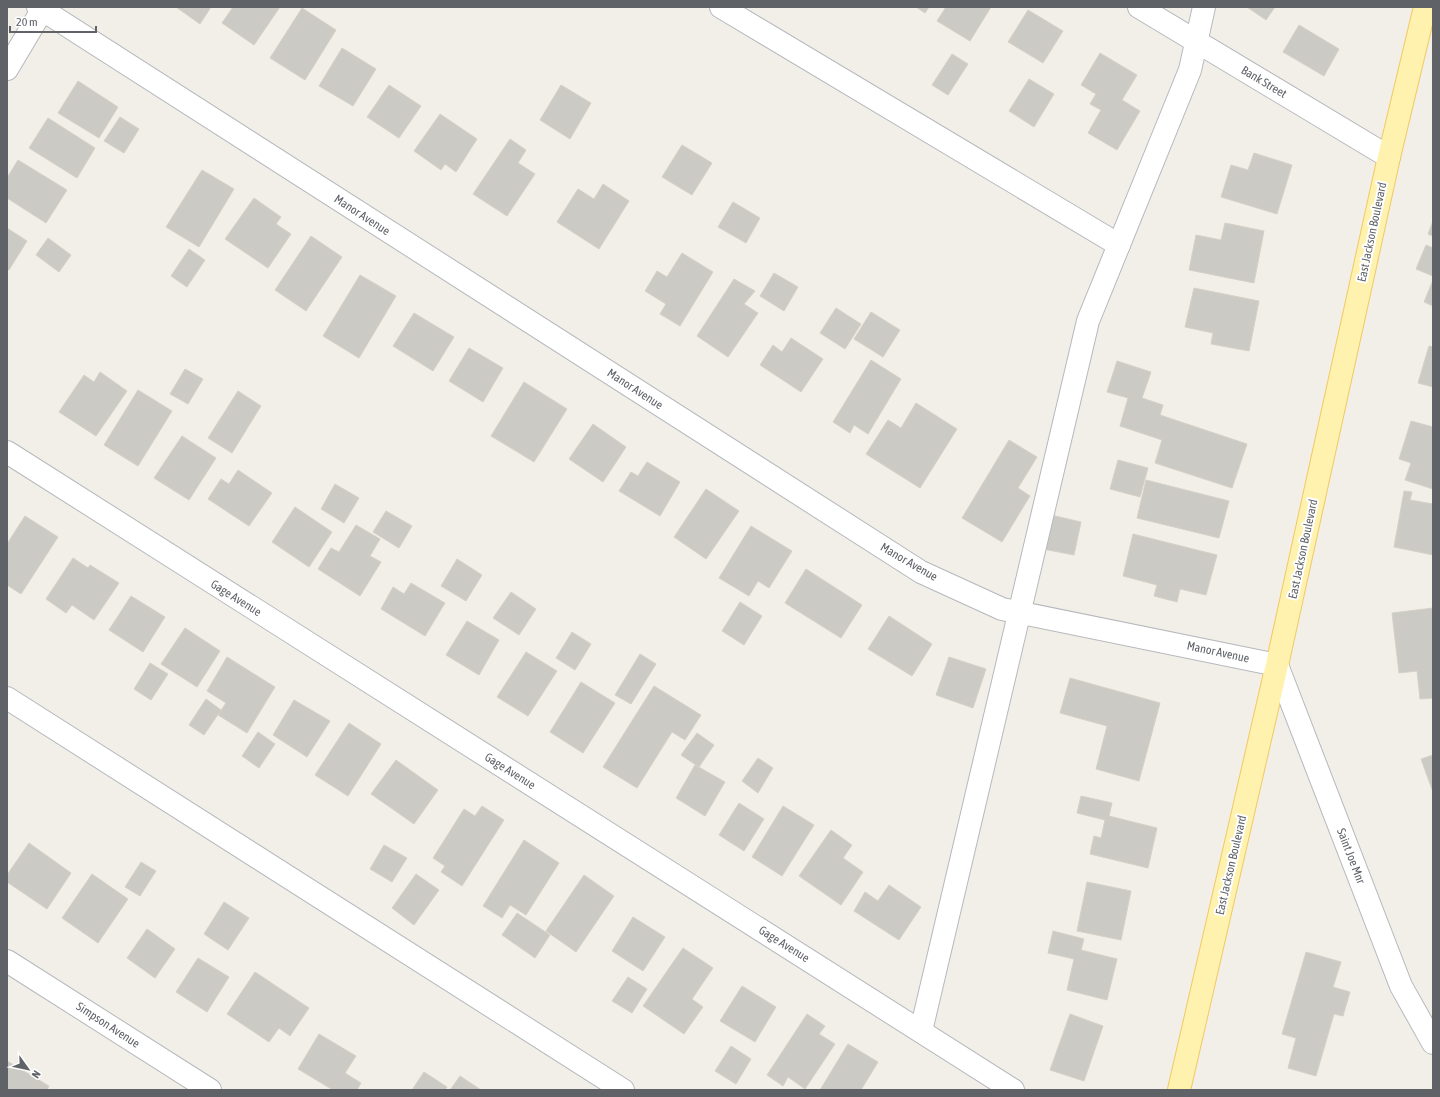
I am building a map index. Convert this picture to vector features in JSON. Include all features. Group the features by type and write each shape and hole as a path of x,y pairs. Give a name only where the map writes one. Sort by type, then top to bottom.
{"main road":[{"name":"East Jackson Boulevard","path":"1179,1090 1277,665 1389,158 1425,7"}],"street":[{"path":"721,7 1119,245"},
{"name":"Bank Street","path":"1139,7 1389,158"},
{"path":"921,1031 1088,321 1190,70 1204,7"},
{"path":"7,69 42,8"},
{"name":"Manor Avenue","path":"42,8 921,572 1002,609 1277,665"},
{"name":"Gage Avenue","path":"7,452 921,1031 981,1081 1013,1090"},
{"name":"Saint Joe Mnr","path":"1277,665 1401,986 1433,1043"},
{"path":"7,698 623,1090"},
{"name":"Simpson Avenue","path":"7,961 210,1090"}],"building":[{"path":"176,7 211,7 200,24"},
{"path":"233,7 280,7 254,45 222,23"},
{"path":"916,7 929,7 925,13"},
{"path":"946,7 991,7 970,41 937,21"},
{"path":"1247,7 1275,7 1266,20"},
{"path":"302,8 336,30 305,80 270,58"},
{"path":"1028,10 1063,31 1043,63 1008,42"},
{"path":"1299,25 1339,49 1324,76 1283,52"},
{"path":"342,48 376,69 353,106 319,86"},
{"path":"1100,53 1137,75 1122,100 1140,111 1117,150 1088,133 1101,110 1090,104 1096,94 1081,85"},
{"path":"952,54 968,64 948,95 932,85"},
{"path":"1029,79 1054,94 1034,127 1009,111"},
{"path":"78,81 118,107 99,138 58,113"},
{"path":"389,85 421,106 399,138 367,117"},
{"path":"561,85 591,103 570,139 540,120"},
{"path":"440,114 477,139 456,172 445,164 441,170 414,151"},
{"path":"120,117 139,129 124,153 104,141"},
{"path":"48,118 95,148 77,178 29,148"},
{"path":"510,139 526,150 518,163 535,174 507,216 473,194"},
{"path":"682,145 712,163 692,195 662,177"},
{"path":"1254,153 1292,165 1277,214 1221,197 1231,165 1248,170"},
{"path":"18,160 67,190 46,223 7,198 7,178"},
{"path":"202,170 234,189 199,247 166,227"},
{"path":"603,184 629,201 599,249 557,222 578,189 594,199"},
{"path":"254,198 281,217 276,224 291,234 268,268 225,239"},
{"path":"733,202 760,218 746,243 718,227"},
{"path":"1433,221 1433,236 1428,234"},
{"path":"1225,223 1264,231 1254,283 1189,270 1196,235 1221,240"},
{"path":"7,228 27,241 9,270 7,269"},
{"path":"311,236 342,257 306,311 275,290"},
{"path":"48,238 71,255 59,272 36,255"},
{"path":"1426,245 1433,248 1433,276 1416,269"},
{"path":"189,249 205,260 187,287 171,276"},
{"path":"682,253 713,272 680,326 660,314 666,304 645,291 657,271 667,277"},
{"path":"774,273 798,287 784,311 760,296"},
{"path":"360,275 396,296 359,358 323,336"},
{"path":"734,279 755,291 744,304 758,313 728,357 697,336"},
{"path":"1433,280 1433,306 1424,302"},
{"path":"1194,288 1259,301 1249,351 1211,344 1213,333 1185,327"},
{"path":"836,308 861,324 845,349 820,333"},
{"path":"871,312 900,330 883,357 854,339"},
{"path":"414,313 454,337 433,371 393,346"},
{"path":"791,338 823,359 801,392 760,365 773,345 782,352"},
{"path":"1429,346 1433,347 1433,387 1418,383"},
{"path":"469,348 503,368 483,402 449,381"},
{"path":"871,360 901,379 868,434 854,425 850,433 833,422"},
{"path":"1117,361 1151,372 1142,398 1163,405 1160,415 1247,444 1232,488 1155,463 1162,440 1120,426 1128,398 1107,392"},
{"path":"185,369 203,379 188,404 170,394"},
{"path":"100,372 127,391 96,436 59,412 84,375 94,382"},
{"path":"524,382 567,409 534,462 491,436"},
{"path":"138,390 172,411 138,466 104,445"},
{"path":"238,391 261,406 232,453 208,438"},
{"path":"916,403 957,429 920,488 866,454 888,420 901,428"},
{"path":"1411,421 1433,427 1433,489 1405,480 1411,463 1399,459"},
{"path":"593,424 626,447 603,482 569,459"},
{"path":"182,436 216,458 189,500 154,478"},
{"path":"1009,440 1037,457 1018,488 1030,496 1002,542 962,518"},
{"path":"1118,460 1148,468 1140,497 1110,489"},
{"path":"647,462 680,482 660,516 619,491 631,472 638,476"},
{"path":"238,470 272,493 249,526 208,499 221,479 229,484"},
{"path":"1146,480 1229,501 1219,538 1137,518"},
{"path":"335,484 359,498 344,523 321,509"},
{"path":"706,489 739,511 706,559 674,537"},
{"path":"1404,491 1412,492 1410,500 1433,504 1433,555 1394,547"},
{"path":"295,507 332,532 309,567 272,542"},
{"path":"386,511 412,526 399,548 373,532"},
{"path":"1051,515 1081,522 1074,555 1043,549"},
{"path":"25,516 58,537 21,594 7,585 7,544"},
{"path":"356,525 380,539 370,556 381,562 360,596 318,569 331,548 339,552"},
{"path":"751,526 792,551 769,588 758,581 749,596 719,578"},
{"path":"1133,534 1217,555 1206,595 1180,589 1177,602 1154,596 1157,585 1123,576"},
{"path":"73,558 88,568 90,565 119,583 94,620 72,605 66,613 46,599"},
{"path":"457,559 482,575 466,601 441,586"},
{"path":"806,569 862,605 841,638 785,603"},
{"path":"411,583 445,603 425,636 381,609 393,587 404,594"},
{"path":"511,592 536,609 519,635 493,618"},
{"path":"131,596 165,617 143,652 109,630"},
{"path":"740,602 762,616 744,645 722,631"},
{"path":"1433,608 1433,698 1420,699 1417,671 1399,673 1392,613"},
{"path":"889,616 932,644 912,676 868,649"},
{"path":"467,621 499,640 479,675 446,655"},
{"path":"185,628 220,651 197,687 161,664"},
{"path":"572,632 591,644 575,670 556,658"},
{"path":"526,652 557,671 528,716 497,697"},
{"path":"640,654 656,664 631,704 615,695"},
{"path":"227,657 275,687 247,733 218,715 226,703 207,691"},
{"path":"949,657 986,669 973,708 936,695"},
{"path":"150,663 168,674 151,700 134,689"},
{"path":"1070,678 1160,703 1139,781 1096,769 1107,726 1060,713"},
{"path":"581,682 615,703 583,753 550,732"},
{"path":"654,686 701,715 685,740 672,732 637,788 603,767"},
{"path":"206,699 221,710 204,735 189,725"},
{"path":"294,700 330,721 307,757 273,735"},
{"path":"349,723 381,744 348,796 315,775"},
{"path":"258,732 275,744 259,768 242,756"},
{"path":"697,733 714,745 699,767 681,755"},
{"path":"1433,755 1433,792 1421,759"},
{"path":"758,758 773,768 758,793 742,781"},
{"path":"396,760 438,790 414,824 371,794"},
{"path":"695,765 725,782 705,816 676,798"},
{"path":"1081,796 1112,803 1109,816 1157,828 1148,868 1090,854 1094,836 1101,838 1105,820 1077,813"},
{"path":"739,803 764,819 744,851 719,835"},
{"path":"482,806 504,820 462,886 441,872 445,866 433,858 464,809 475,816"},
{"path":"783,806 814,825 782,876 752,857"},
{"path":"831,830 852,845 843,858 863,872 841,905 799,876"},
{"path":"524,840 559,863 526,915 510,905 502,918 483,906"},
{"path":"29,843 71,873 47,909 7,882 7,875"},
{"path":"384,845 407,858 392,882 370,869"},
{"path":"141,862 156,871 140,896 125,887"},
{"path":"92,874 128,899 98,943 62,918"},
{"path":"416,874 439,890 414,925 392,908"},
{"path":"584,875 614,896 576,952 546,931"},
{"path":"1087,882 1131,891 1121,940 1077,931"},
{"path":"889,885 921,907 899,940 854,911 865,892 878,901"},
{"path":"224,902 249,918 228,950 204,934"},
{"path":"517,913 550,935 535,958 502,935"},
{"path":"633,917 665,937 643,971 612,951"},
{"path":"147,929 175,949 155,978 127,958"},
{"path":"1053,931 1084,939 1081,950 1117,959 1107,1000 1067,990 1074,959 1048,953"},
{"path":"683,948 713,968 692,999 703,1007 684,1034 643,1006"},
{"path":"1306,952 1341,962 1333,987 1350,992 1343,1016 1334,1014 1316,1076 1288,1068 1296,1038 1282,1034"},
{"path":"198,958 229,977 207,1012 176,992"},
{"path":"255,972 309,1008 290,1036 279,1028 269,1042 227,1014"},
{"path":"628,977 647,989 632,1013 612,1001"},
{"path":"742,986 776,1007 755,1042 720,1021"},
{"path":"807,1014 825,1026 819,1034 835,1044 805,1089 788,1077 783,1086 767,1075"},
{"path":"1070,1014 1103,1026 1084,1081 1050,1070"},
{"path":"319,1034 356,1056 345,1073 361,1083 357,1090 333,1090 298,1069"},
{"path":"848,1044 878,1062 861,1090 820,1090"},
{"path":"731,1046 751,1059 736,1084 715,1071"},
{"path":"7,1061 49,1086 47,1090 7,1090"},
{"path":"424,1072 447,1087 445,1090 412,1090"},
{"path":"460,1076 481,1090 450,1090"}]}
